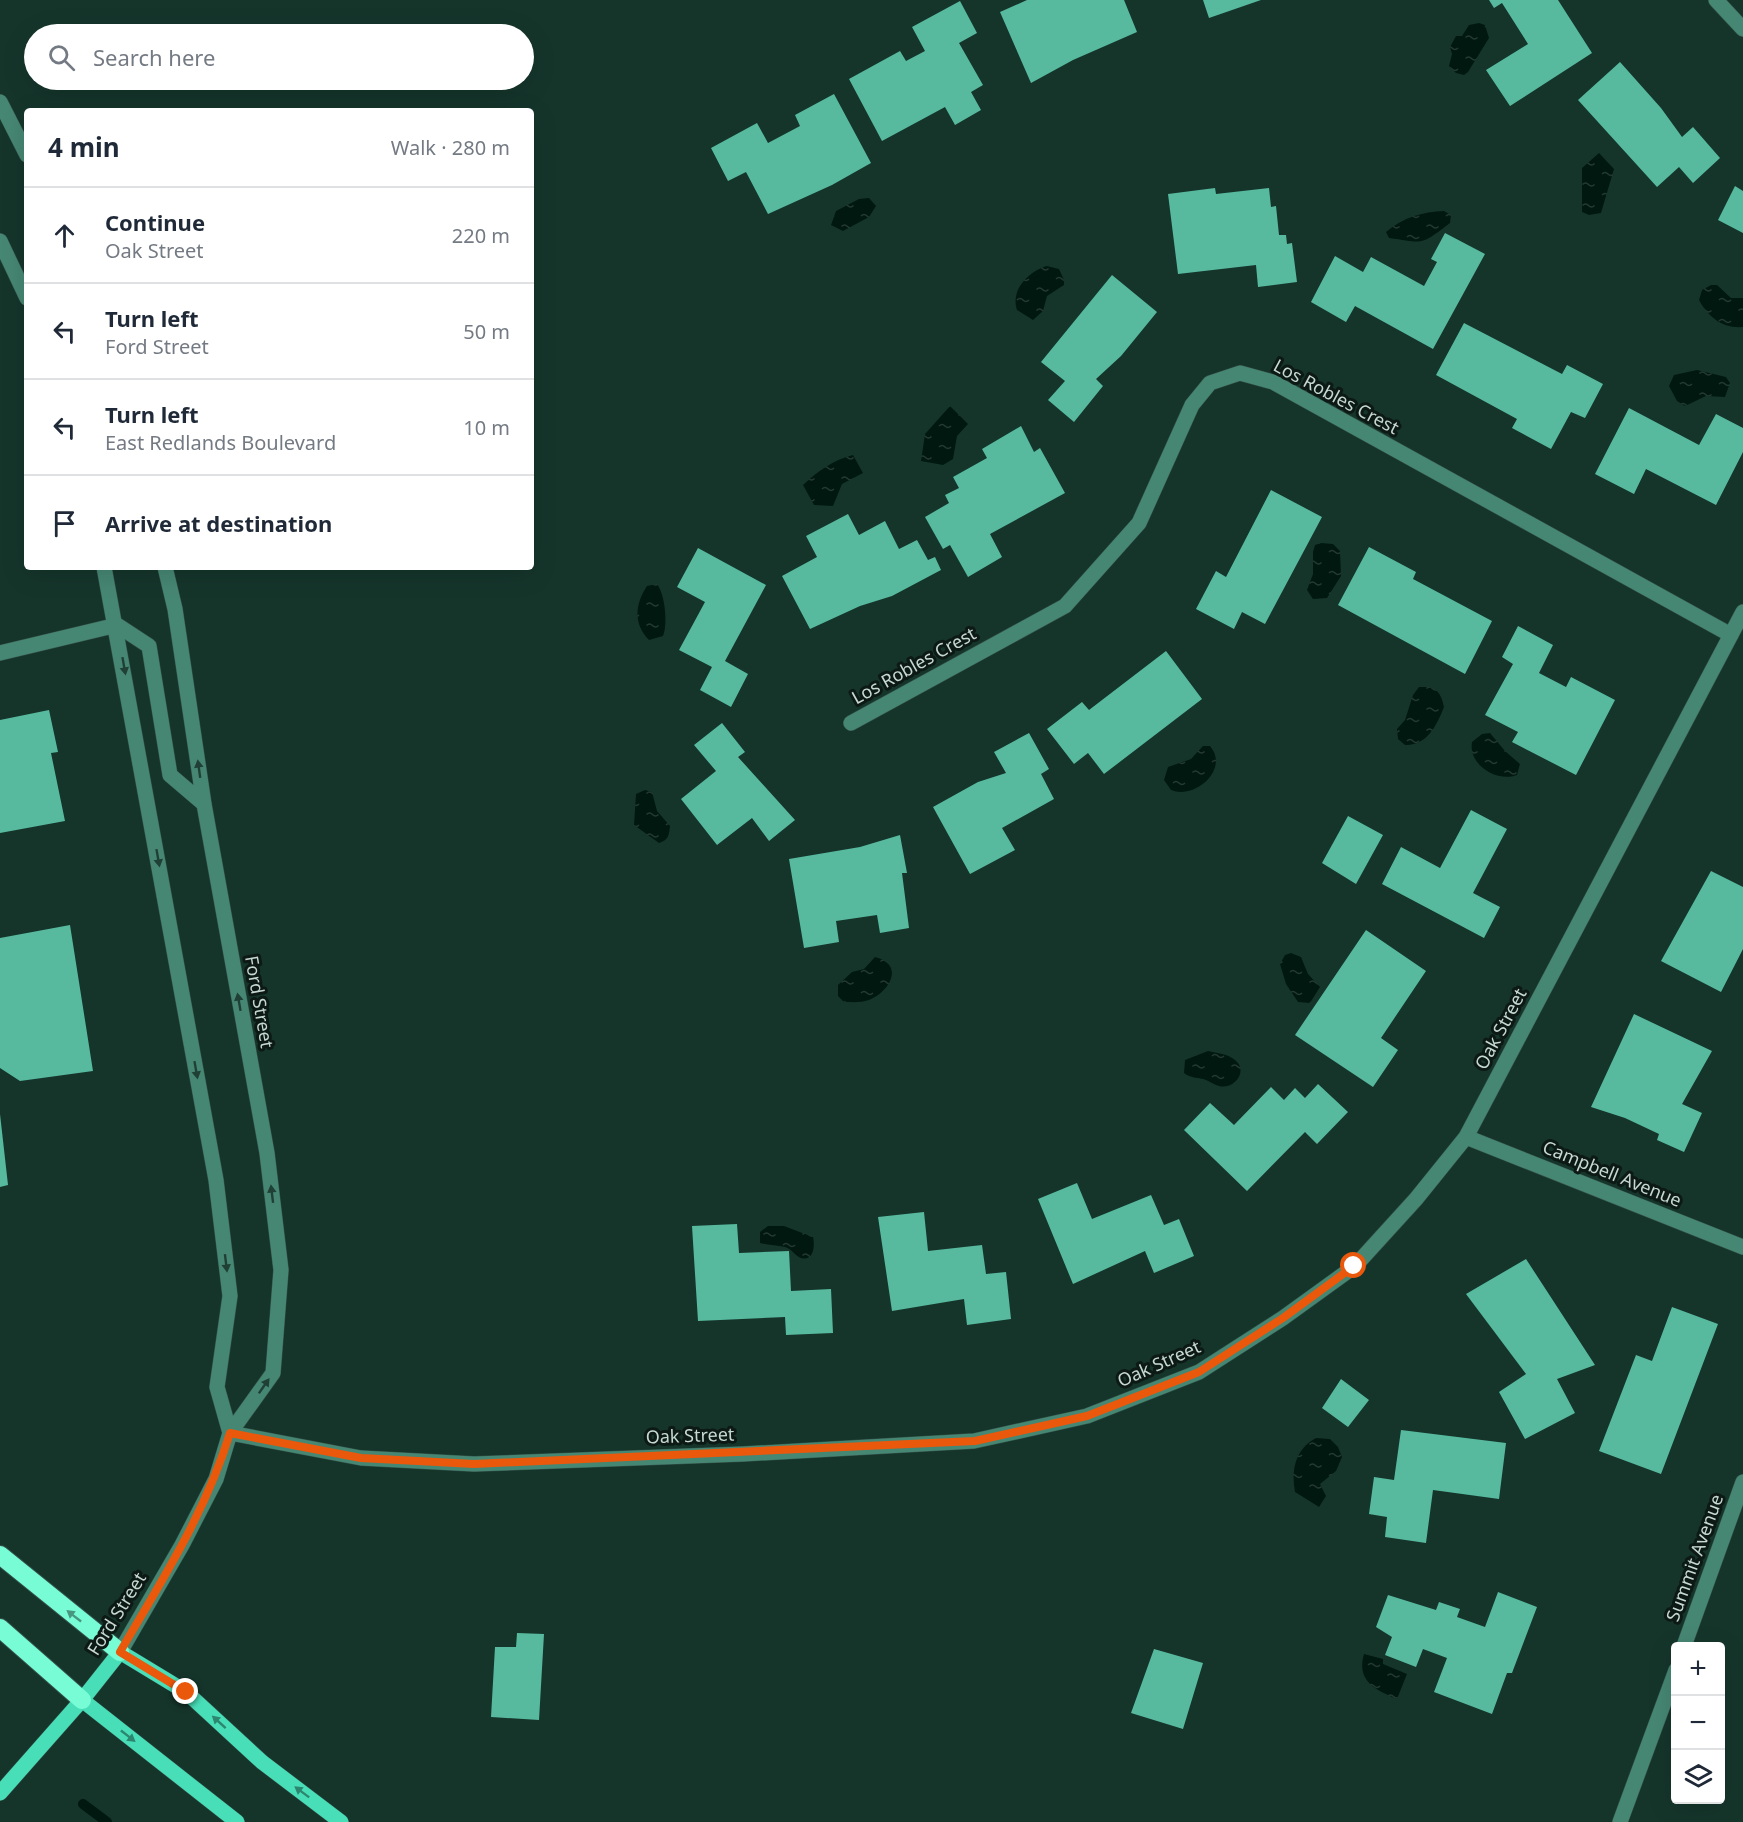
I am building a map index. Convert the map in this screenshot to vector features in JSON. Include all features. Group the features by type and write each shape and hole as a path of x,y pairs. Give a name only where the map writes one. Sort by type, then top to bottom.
{"highway":[{"path":"0,1555 120,1652"},
{"path":"0,1628 82,1700"}],"main road":[{"name":"Ford Street","path":"0,1793 82,1700 120,1652"},
{"path":"120,1652 186,1692 262,1762 341,1822"},
{"path":"82,1700 237,1822"}],"street":[{"path":"1716,0 1743,29"},
{"path":"0,102 24,149"},
{"path":"0,241 24,292"},
{"name":"Los Robles Crest","path":"851,723 1065,606 1139,523 1192,405 1210,383 1240,373 1273,382 1731,635"},
{"path":"105,570 117,625 216,1179 230,1296 217,1387 230,1433"},
{"name":"Ford Street","path":"120,1652 182,1545 216,1479 230,1433 273,1373 281,1270 267,1153 204,804 175,609 166,570"},
{"name":"Oak Street","path":"230,1433 361,1458 474,1464 975,1441 1087,1416 1199,1372 1310,1299 1354,1266 1416,1199 1466,1137 1743,612"},
{"path":"0,652 117,625 149,646 170,775 204,804"},
{"name":"Campbell Avenue","path":"1466,1137 1743,1247"},
{"name":"Summit Avenue","path":"1686,1642 1743,1482"},
{"path":"1620,1822 1671,1684"}],"water":[{"path":"1479,23 1485,25 1489,38 1468,72 1464,75 1456,73 1449,66 1452,54 1450,47 1456,36 1462,36 1469,25"},
{"path":"1599,153 1614,169 1601,213 1589,215 1582,212 1582,168"},
{"path":"869,198 876,206 869,217 843,231 831,225 836,211 859,199"},
{"path":"1444,211 1451,215 1450,223 1422,241 1389,238 1386,232 1414,216"},
{"path":"1047,266 1059,269 1064,285 1047,296 1043,311 1033,320 1017,310 1016,295 1028,277"},
{"path":"1711,285 1717,285 1731,298 1743,298 1743,327 1723,324 1707,312 1699,300 1702,290"},
{"path":"1697,370 1726,377 1730,383 1725,397 1706,396 1685,406 1677,401 1669,386 1674,375"},
{"path":"950,406 968,424 957,436 953,459 943,465 921,461 925,434"},
{"path":"853,455 863,473 842,484 833,506 814,505 803,485 826,467"},
{"path":"1333,544 1340,551 1341,576 1327,598 1313,599 1307,590 1313,574 1315,545"},
{"path":"657,584 664,602 665,631 663,636 649,640 638,621 638,607 647,586"},
{"path":"1419,687 1429,687 1439,693 1444,707 1438,721 1425,738 1405,745 1398,739 1397,729 1405,720 1413,695"},
{"path":"1490,733 1520,764 1517,775 1509,777 1492,774 1474,758 1472,742 1482,734"},
{"path":"1203,746 1210,746 1215,755 1216,764 1213,773 1199,787 1190,791 1171,790 1164,780 1168,767 1191,759"},
{"path":"645,790 652,792 657,811 670,826 668,837 659,843 634,825 636,794"},
{"path":"1291,953 1301,957 1308,974 1320,987 1310,1003 1298,1002 1286,984 1280,964 1285,955"},
{"path":"875,957 890,966 892,972 888,985 877,996 869,1000 844,1002 838,996 838,985 852,972 864,969"},
{"path":"1208,1051 1229,1056 1235,1060 1241,1069 1238,1079 1230,1085 1219,1086 1184,1073 1185,1060"},
{"path":"768,1226 784,1226 813,1237 814,1248 809,1258 801,1258 785,1247 760,1243 760,1232"},
{"path":"1316,1438 1330,1439 1338,1447 1342,1457 1336,1471 1320,1484 1326,1496 1319,1507 1295,1492 1294,1484 1294,1469 1299,1454"},
{"path":"1364,1654 1383,1659 1383,1664 1407,1674 1397,1699 1381,1692 1365,1678 1362,1663"}],"building":[{"path":"1027,0 1124,0 1137,32 1073,60 1031,83 1000,12"},
{"path":"1203,0 1261,0 1209,18"},
{"path":"1489,0 1558,0 1592,53 1510,106 1486,70 1528,44 1502,3 1494,8"},
{"path":"960,1 977,33 959,43 983,85 971,92 981,110 955,125 945,107 882,141 849,79 900,51 906,61 925,51 912,27"},
{"path":"1620,62 1661,108 1682,137 1693,127 1720,158 1693,183 1679,167 1657,187 1578,100"},
{"path":"834,94 871,163 832,185 768,214 746,172 728,181 711,148 757,123 768,143 800,126 795,115"},
{"path":"1735,186 1743,191 1743,233 1718,220"},
{"path":"1215,188 1216,194 1269,188 1271,207 1276,206 1279,235 1286,235 1287,244 1292,243 1297,282 1258,287 1256,265 1178,274 1168,194"},
{"path":"1445,233 1485,254 1433,349 1355,306 1346,322 1311,302 1335,256 1363,272 1371,257 1424,286 1437,262 1431,259"},
{"path":"1112,275 1157,312 1121,356 1096,379 1103,386 1074,422 1048,400 1065,381 1041,362"},
{"path":"1464,323 1562,374 1567,365 1603,384 1585,418 1571,412 1551,449 1512,428 1517,419 1436,375"},
{"path":"1629,408 1699,445 1716,414 1743,428 1743,452 1716,505 1646,469 1634,494 1595,474"},
{"path":"1021,426 1034,452 1040,448 1065,493 990,534 1002,557 968,577 950,545 943,549 925,517 949,503 945,495 959,488 953,477 987,458 982,449"},
{"path":"1271,490 1322,517 1265,624 1242,612 1234,629 1196,609 1216,571 1226,577"},
{"path":"848,514 859,535 885,521 899,549 917,540 928,560 935,557 941,570 892,596 860,606 810,629 782,576 817,557 806,536"},
{"path":"1369,547 1416,572 1413,579 1492,621 1465,674 1338,605"},
{"path":"698,548 766,585 725,661 748,674 731,707 700,690 712,667 679,650 705,602 677,587"},
{"path":"1518,626 1553,645 1539,673 1566,687 1571,677 1615,700 1576,775 1512,742 1518,732 1485,715 1513,664 1502,657"},
{"path":"1166,651 1202,699 1104,774 1088,753 1074,764 1047,729 1082,702 1089,710"},
{"path":"49,710 58,752 51,753 65,821 0,833 0,720"},
{"path":"722,723 745,752 738,757 795,820 769,841 752,818 717,845 681,799 716,771 694,745"},
{"path":"1029,733 1049,769 1041,774 1054,799 1002,828 1015,850 970,874 933,807 978,782 1006,773 994,752"},
{"path":"1471,810 1507,829 1473,893 1500,907 1484,938 1382,884 1401,847 1440,868"},
{"path":"1348,816 1383,835 1356,884 1322,863"},
{"path":"900,835 907,873 902,873 909,928 880,933 877,915 836,921 839,942 804,948 789,859 860,847"},
{"path":"1711,871 1743,887 1743,949 1721,992 1661,961"},
{"path":"70,925 93,1071 20,1081 0,1068 0,938"},
{"path":"1366,930 1426,971 1381,1038 1398,1050 1373,1087 1295,1035"},
{"path":"1634,1014 1712,1051 1682,1104 1702,1113 1684,1152 1657,1140 1659,1134 1625,1118 1591,1107"},
{"path":"1318,1084 1348,1112 1317,1144 1305,1132 1247,1191 1184,1130 1210,1103 1234,1125 1271,1087 1284,1100 1295,1088 1305,1098"},
{"path":"0,1114 8,1185 0,1187"},
{"path":"1077,1183 1092,1219 1151,1195 1164,1225 1179,1219 1194,1256 1154,1273 1145,1251 1073,1284 1038,1199"},
{"path":"924,1212 928,1251 982,1245 986,1274 1006,1272 1011,1319 967,1325 964,1299 892,1311 878,1217"},
{"path":"737,1224 739,1253 789,1251 791,1291 831,1289 833,1333 786,1335 785,1317 698,1321 692,1226"},
{"path":"1526,1259 1595,1365 1557,1379 1575,1413 1525,1439 1499,1392 1526,1374 1466,1294"},
{"path":"1672,1307 1718,1324 1661,1474 1599,1451 1636,1355 1652,1361"},
{"path":"1341,1379 1369,1400 1348,1427 1322,1408"},
{"path":"1401,1430 1506,1443 1499,1499 1433,1490 1426,1543 1385,1537 1387,1517 1369,1514 1374,1477 1394,1480"},
{"path":"1498,1592 1537,1607 1512,1673 1507,1673 1492,1714 1434,1692 1447,1658 1423,1649 1416,1667 1385,1655 1392,1637 1376,1627 1388,1595 1436,1610 1439,1602 1460,1609 1457,1617 1485,1627"},
{"path":"517,1633 544,1634 539,1720 491,1717 495,1647 516,1647"},
{"path":"1154,1649 1203,1663 1183,1729 1131,1713"}],"waterway":[{"path":"83,1804 107,1822"}],"route":[{"path":"186,1692 120,1652 182,1545 216,1479 230,1433 361,1458 474,1464 743,1454 975,1441 1087,1416 1199,1372 1283,1318 1354,1266"}]}
